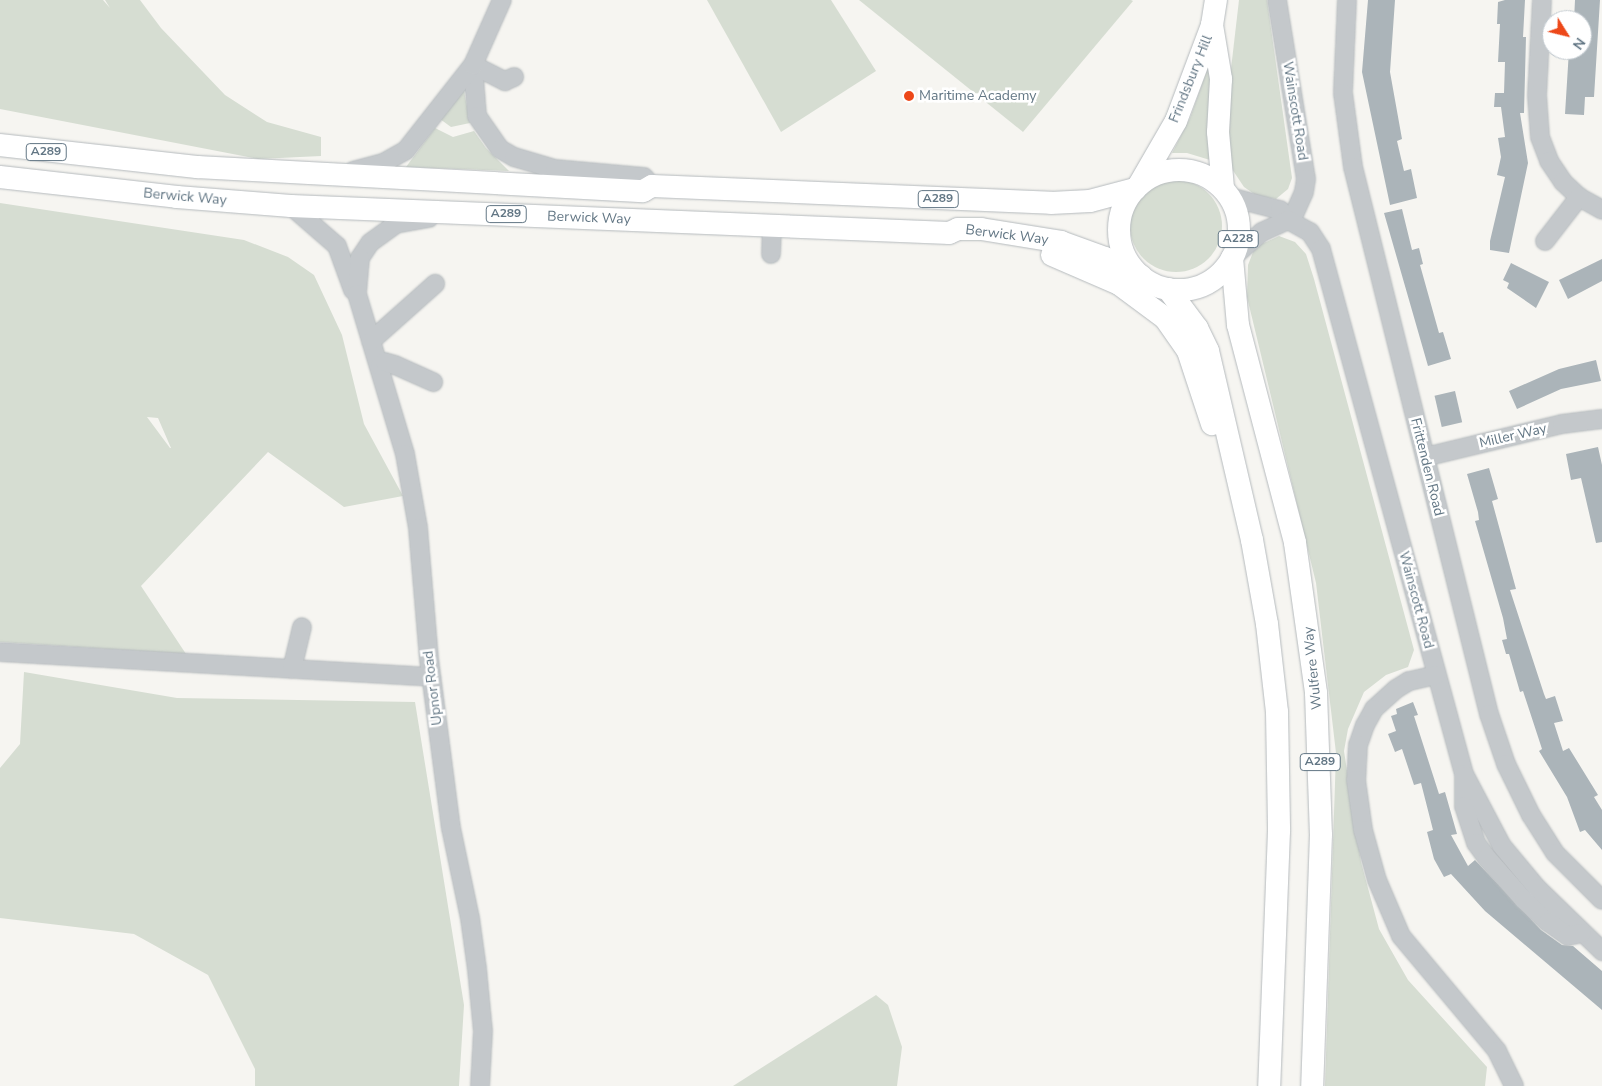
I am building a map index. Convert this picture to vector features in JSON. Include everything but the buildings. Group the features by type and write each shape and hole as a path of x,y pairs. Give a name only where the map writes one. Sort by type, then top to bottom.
{"main road":[{"name":"Frindsbury Hill","path":"1136,188 1176,121 1212,24 1216,0"},
{"name":"Frindsbury Hill","path":"1212,24 1221,79 1218,132 1226,193"},
{"name":"A289","path":"0,138 55,153"},
{"name":"A289","path":"0,145 55,153 197,167 643,191 652,186 1051,203 1090,201 1136,188"},
{"path":"1136,188 1157,174 1178,170 1205,176 1226,193"},
{"name":"Berwick Way","path":"0,176 176,198 291,206 949,234 958,229 981,229 1061,242 1105,258 1141,276"},
{"name":"A228","path":"1136,188 1124,207 1119,234 1124,254 1141,276 1168,289 1189,289 1209,282 1232,258 1238,241 1239,224 1226,193"},
{"name":"A289","path":"949,234 956,238 1018,246 1056,256 1120,284 1165,318 1183,339 1194,366 1220,456 1252,540"},
{"name":"Wulfere Way","path":"1232,258 1238,325 1295,543 1316,693 1322,834 1312,1086"},
{"name":"A289","path":"1168,289 1197,328 1208,351 1252,540 1277,712 1278,902 1269,1086"}],"street":[{"path":"339,175 383,163 406,150 473,65 502,0"},
{"name":"Wainscott Road","path":"1277,0 1306,179 1304,192 1290,220"},
{"name":"Frittenden Road","path":"1347,0 1343,93 1353,167 1488,714 1506,764 1555,853 1602,900"},
{"path":"1542,0 1537,95 1539,132 1554,170 1579,197 1602,210"},
{"path":"473,65 505,80 514,77"},
{"path":"473,65 477,116 500,149 514,157 555,169 644,177 652,186"},
{"name":"Wainscott Road","path":"1226,193 1280,210 1290,220 1316,239 1328,267 1464,774 1502,846 1537,888 1602,951"},
{"path":"1545,241 1579,197"},
{"path":"291,206 337,246 344,258 351,287 357,294"},
{"path":"357,294 360,258 380,233 396,224 456,212"},
{"path":"1232,258 1262,232 1290,220"},
{"path":"771,254 772,226"},
{"path":"371,341 435,284"},
{"name":"Upnor Road","path":"357,294 405,454 415,510 431,677 451,828 470,918 477,969 483,1031 480,1086"},
{"path":"380,366 385,362 395,365 433,382"},
{"name":"Miller Way","path":"1424,457 1562,424 1602,419"},
{"path":"292,669 302,627"},
{"path":"0,652 431,677"},
{"path":"1436,675 1409,681 1396,689 1374,708 1365,725 1358,745 1356,780 1363,830 1377,880 1401,936 1456,1005 1497,1051 1514,1086"}],"shaded area":[{"path":"0,0 103,0 110,8 105,0 140,0 161,28 225,95 267,122 321,137 321,156 258,159 0,109"},
{"path":"707,0 831,0 876,71 781,132"},
{"path":"859,0 1131,0 1133,1 1023,132"},
{"path":"1239,0 1267,0 1292,178 1288,189 1276,199 1257,196 1244,187 1228,163 1229,86"},
{"path":"1212,69 1210,160 1187,153 1172,153 1190,118 1207,70"},
{"path":"463,85 470,123 451,127 440,119"},
{"path":"435,128 453,137 474,131 486,148 509,171 406,167"},
{"path":"1176,180 1194,183 1209,193 1219,208 1222,226 1219,244 1209,259 1194,269 1176,272 1158,269 1143,259 1133,244 1130,226 1133,208 1143,193 1158,183"},
{"path":"0,203 244,240 288,257 314,275 342,335 364,424 403,496 344,507 268,452 141,586 186,654 0,642","holes":["147,417 158,418 171,448"]},
{"path":"1279,236 1295,242 1306,254 1414,650 1408,667 1386,675 1364,692 1348,729 1344,751 1361,862 1379,929 1408,980 1487,1067 1485,1086 1325,1086 1336,753 1316,583 1247,297 1248,265 1255,247"},
{"path":"24,672 177,698 415,702 464,1005 459,1086 255,1086 255,1069 208,975 134,934 0,918 0,768 20,744"},
{"path":"876,995 888,1005 902,1047 897,1086 733,1086"}],"place":[{"name":"Maritime Academy","path":"909,96"}]}
